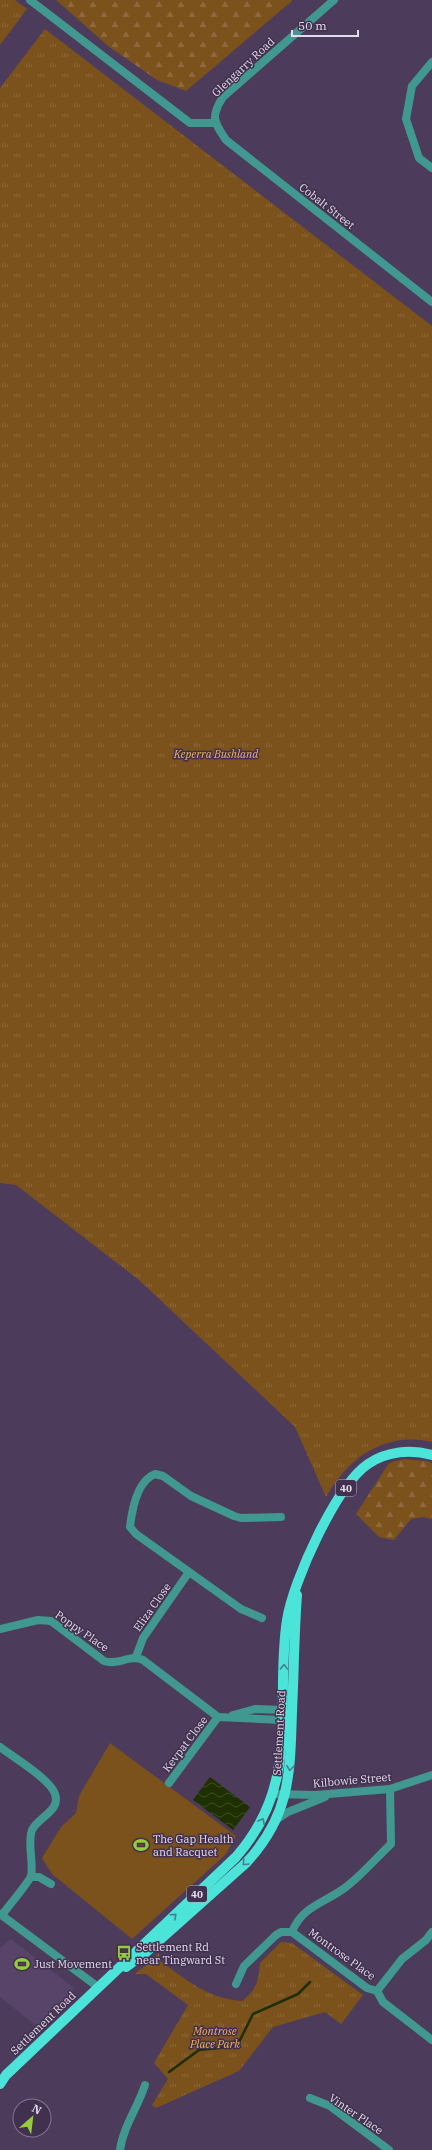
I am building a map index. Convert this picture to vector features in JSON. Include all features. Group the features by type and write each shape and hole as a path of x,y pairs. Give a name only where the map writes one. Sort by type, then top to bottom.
{"main road":[{"name":"Settlement Road","path":"0,2084 11,2070 189,1903 240,1851 260,1824 273,1794 281,1750 286,1625 291,1603 310,1551 348,1485 360,1470 378,1458 398,1452 413,1451 432,1455"},
{"name":"Settlement Road","path":"101,1984 144,1953 242,1867 260,1846 276,1820 285,1795 292,1751 295,1632 300,1577"},
{"path":"283,1715 292,1715"},
{"path":"281,1750 292,1751"}],"street":[{"path":"30,0 190,123 214,123"},
{"name":"Glengarry Road","path":"214,123 215,109 223,97 334,0"},
{"path":"432,62 412,86 406,119 419,158 432,168"},
{"name":"Cobalt Street","path":"214,123 226,140 432,302"},
{"path":"262,1618 241,1609 136,1534 130,1527 143,1482 147,1477 159,1474 191,1496 234,1516 241,1518 280,1517"},
{"name":"Eliza Close","path":"136,1657 143,1638 189,1572"},
{"name":"Poppy Place","path":"0,1629 46,1619 51,1621 104,1661 111,1663 136,1657"},
{"path":"136,1657 143,1660 222,1717 283,1715"},
{"name":"Kevpat Close","path":"169,1783 222,1717"},
{"path":"0,1747 49,1784 55,1793 55,1806 35,1825 32,1831 31,1876 1,1914 101,1984"},
{"name":"Kilbowie Street","path":"273,1794 333,1794 390,1789 432,1775"},
{"path":"236,1984 244,1966 276,1935 281,1932 292,1932 297,1920 304,1913 347,1887 391,1844 390,1789"},
{"path":"276,1820 288,1812 333,1794"},
{"path":"31,1876 39,1877 51,1884"},
{"name":"Montrose Place","path":"292,1932 367,1988 377,1991 383,2002 432,2040"},
{"path":"377,1991 402,1959 426,1940 432,1932"},
{"path":"120,2150 121,2141 140,2101 145,2085"},
{"name":"Vinter Place","path":"310,2098 330,2106 389,2150"}],"shaded area":[{"path":"11,1939 74,1988 70,1995 38,2027 0,1997 0,1948"}],"green space":[{"path":"0,0 15,0 27,9 0,45"},
{"path":"56,0 293,0 186,91 157,80 108,46"},
{"name":"Keperra Bushland","path":"45,29 432,326 432,1442 399,1440 384,1444 370,1451 345,1470 326,1497 295,1427 139,1280 16,1185 0,1183 0,88"},
{"path":"404,1459 432,1463 432,1519 423,1517 411,1519 394,1540 379,1537 356,1514 389,1463"},
{"name":"The Gap Health and Racquet","path":"110,1743 236,1836 226,1854 132,1939 52,1874 42,1858 61,1827 76,1813 79,1796"},
{"name":"Montrose Place Park","path":"281,1942 292,1943 363,1995 341,2024 325,2012 273,2027 239,2071 156,2108 152,2105 168,2079 154,2063 188,2005 146,1974 135,1974 159,1953 159,1960 198,1987 218,1996 242,2001 251,1993 256,1985 260,1963"}],"water":[{"path":"210,1777 250,1807 233,1830 193,1800"}],"waterway":[{"path":"169,2072 199,2050 237,2046 253,2014 298,1994 310,1982"}],"place":[{"name":"The Gap Health and Racquet","path":"141,1845"},
{"name":"Settlement Rd near Tingward St","path":"124,1953"},
{"name":"Just Movement","path":"22,1964"}]}
